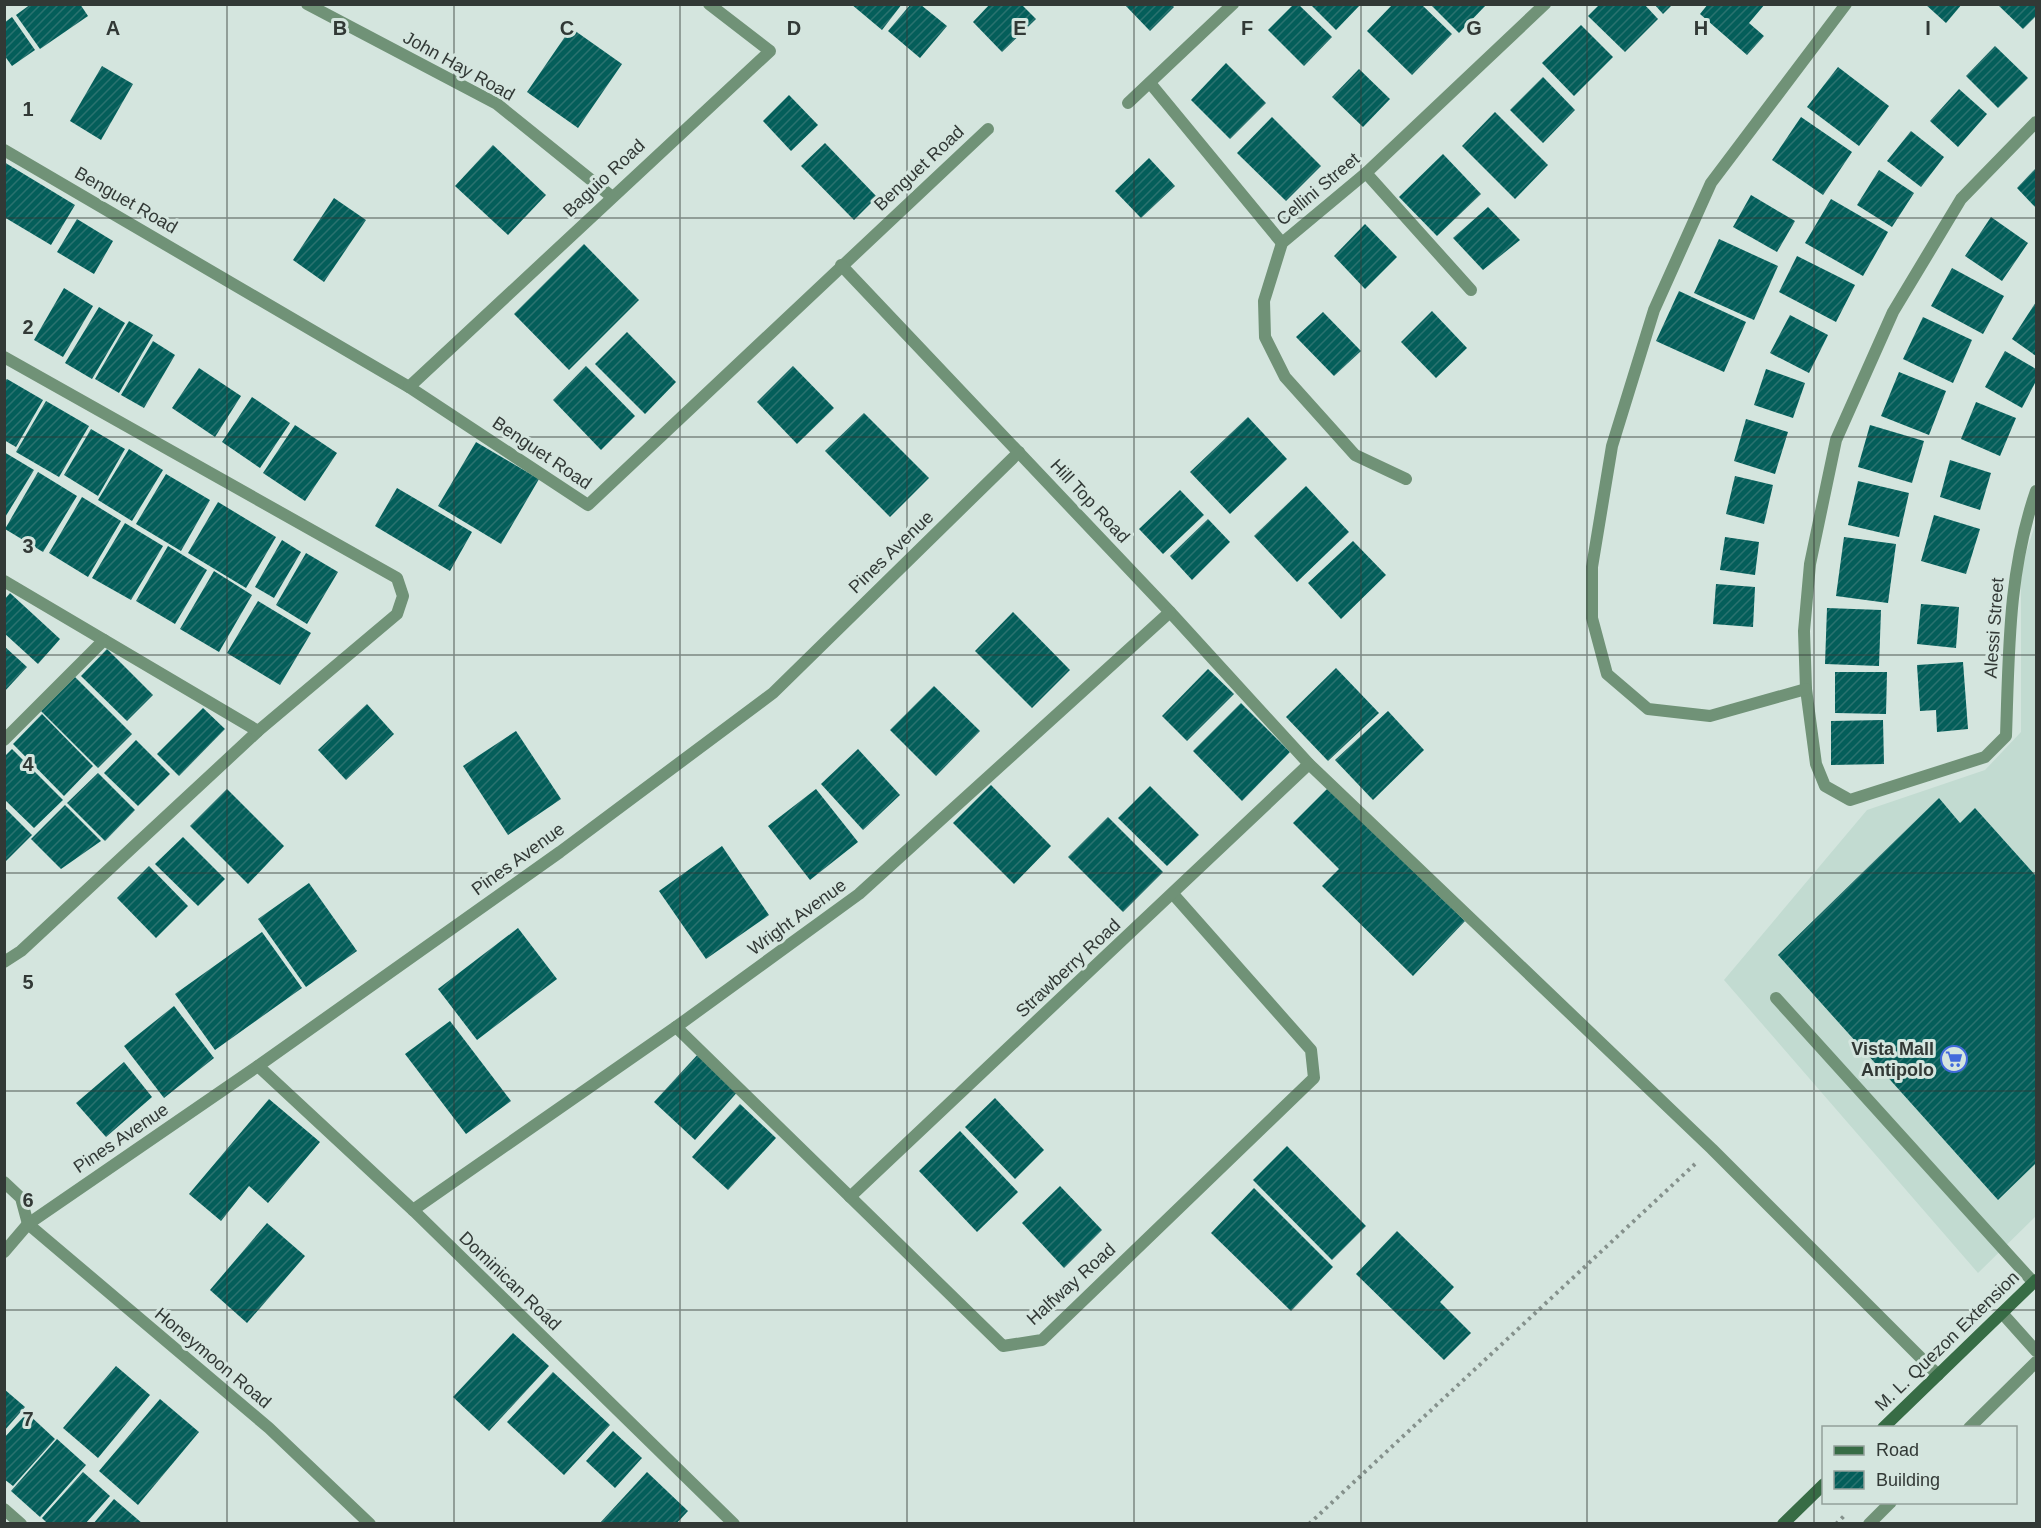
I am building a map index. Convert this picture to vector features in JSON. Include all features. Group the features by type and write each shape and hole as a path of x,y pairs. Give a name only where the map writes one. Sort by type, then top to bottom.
{"main road":[{"name":"M. L. Quezon Extension","path":"1885,1426 2035,1281"},
{"path":"1783,1524 1822,1486"}],"street":[{"name":"John Hay Road","path":"307,4 498,104 611,196"},
{"name":"Baguio Road","path":"409,387 611,196 770,51 709,4"},
{"path":"1128,103 1233,4"},
{"name":"Cellini Street","path":"1406,479 1355,455 1285,377 1265,337 1264,301 1282,243 1366,174 1545,4"},
{"path":"1846,4 1711,183 1654,310 1612,446 1592,567 1592,618 1607,674 1648,709 1710,716 1806,689 1804,631 1810,564 1836,440 1893,312 1961,199 2037,122"},
{"path":"1150,83 1282,243"},
{"name":"Benguet Road","path":"4,150 409,387 588,505 988,129"},
{"path":"1366,174 1471,290"},
{"name":"Hill Top Road","path":"841,265 1170,612 1309,764 1712,1149 1938,1374"},
{"path":"4,357 397,578 403,596 397,614 258,731 21,951 4,962"},
{"name":"Pines Avenue","path":"4,1252 28,1224 258,1066 560,852 773,693 1019,452"},
{"name":"Alessi Street","path":"1806,689 1816,764 1825,786 1850,800 1985,757 2006,736 2011,601 2024,527 2037,490"},
{"path":"4,581 258,731"},
{"name":"Wright Avenue","path":"413,1210 676,1028 859,894 1170,612"},
{"path":"7,734 104,640"},
{"name":"Strawberry Road","path":"850,1197 1309,764"},
{"name":"Halfway Road","path":"676,1028 1003,1346 1042,1340 1314,1078 1311,1050 1173,894"},
{"path":"1776,998 2035,1281"},
{"name":"Dominican Road","path":"258,1066 413,1210 734,1524"},
{"path":"4,1182 21,1198 28,1224"},
{"name":"Honeymoon Road","path":"28,1224 269,1428 370,1524"},
{"path":"2002,1313 2037,1351"},
{"path":"1971,1426 2037,1362"},
{"path":"1869,1524 1890,1504"},
{"path":"4,1509 21,1524"}],"path":[{"path":"1309,1524 1712,1149"}],"shaded area":[{"name":"Vista Mall Antipolo","path":"2036,522 2036,1216 1978,1273 1724,980 1867,810 1985,770 2021,732 2021,568"}],"building":[{"path":"31,4 80,4 88,16 40,49 16,15"},
{"path":"851,4 902,4 882,30"},
{"path":"990,4 1021,4 1036,19 1002,52 973,22"},
{"path":"1124,4 1171,4 1174,7 1150,31"},
{"path":"1310,4 1361,4 1336,30"},
{"path":"1393,4 1421,4 1452,34 1412,75 1367,31"},
{"path":"1430,4 1487,4 1459,33"},
{"path":"1600,4 1644,4 1658,19 1625,52 1588,16"},
{"path":"1654,4 1673,4 1663,14"},
{"path":"1708,4 1765,4 1749,23 1764,36 1747,55 1700,14"},
{"path":"1925,4 1962,4 1946,23"},
{"path":"1997,4 2036,4 2036,16 2023,29"},
{"path":"910,5 921,5 947,26 920,58 888,31"},
{"path":"1293,5 1299,5 1332,37 1304,66 1268,30"},
{"path":"12,17 35,50 12,66 4,55 4,23"},
{"path":"1581,25 1613,57 1574,96 1542,63"},
{"path":"571,28 622,64 578,128 527,92"},
{"path":"1995,46 2028,78 1998,108 1966,76"},
{"path":"1226,63 1266,103 1230,139 1191,100"},
{"path":"102,66 133,84 101,140 70,121"},
{"path":"1838,67 1889,106 1859,146 1807,107"},
{"path":"1359,69 1390,99 1363,127 1332,97"},
{"path":"1543,77 1575,110 1543,143 1510,110"},
{"path":"1959,89 1987,114 1958,147 1930,121"},
{"path":"789,95 818,125 791,151 763,121"},
{"path":"1495,112 1548,165 1515,199 1462,146"},
{"path":"1272,117 1321,166 1286,201 1237,153"},
{"path":"1801,117 1852,152 1823,195 1772,160"},
{"path":"1911,131 1944,157 1921,187 1887,161"},
{"path":"825,143 877,197 854,220 801,166"},
{"path":"493,145 546,195 508,235 455,186"},
{"path":"1443,154 1481,194 1437,236 1399,197"},
{"path":"1149,158 1175,186 1141,218 1115,191"},
{"path":"4,162 75,205 51,245 4,217"},
{"path":"2036,168 2036,208 2017,188"},
{"path":"1879,170 1914,193 1892,227 1857,205"},
{"path":"1751,195 1795,221 1777,252 1733,227"},
{"path":"334,198 366,220 324,282 293,260"},
{"path":"1831,199 1888,232 1863,276 1805,243"},
{"path":"1488,207 1520,240 1483,270 1453,238"},
{"path":"1991,217 2028,243 2002,281 1965,256"},
{"path":"77,219 113,241 94,274 57,252"},
{"path":"1365,224 1397,257 1365,289 1334,256"},
{"path":"1719,239 1778,266 1754,320 1694,293"},
{"path":"584,244 639,300 569,370 514,314"},
{"path":"1797,256 1855,285 1836,322 1779,292"},
{"path":"1952,268 2004,296 1983,334 1931,306"},
{"path":"64,288 93,306 63,357 34,340"},
{"path":"1679,291 1746,322 1724,372 1656,341"},
{"path":"2036,302 2036,356 2012,339"},
{"path":"99,307 125,323 92,379 65,363"},
{"path":"1432,311 1467,348 1436,378 1401,342"},
{"path":"1323,312 1361,351 1334,376 1296,337"},
{"path":"1790,315 1828,335 1809,373 1770,353"},
{"path":"1923,317 1972,340 1953,383 1903,359"},
{"path":"129,321 153,335 119,393 95,379"},
{"path":"627,332 676,382 645,414 595,364"},
{"path":"153,341 175,355 144,408 121,395"},
{"path":"2005,351 2036,369 2036,381 2022,408 1985,387"},
{"path":"586,366 635,416 601,450 553,400"},
{"path":"793,366 834,408 797,444 757,402"},
{"path":"199,368 241,396 215,437 172,408"},
{"path":"1766,369 1805,383 1793,418 1754,405"},
{"path":"1899,372 1946,391 1929,435 1881,416"},
{"path":"7,379 43,400 16,447 4,440 4,382"},
{"path":"252,397 290,423 260,468 222,442"},
{"path":"46,401 89,426 59,477 16,452"},
{"path":"1976,402 2016,418 2000,456 1961,439"},
{"path":"864,413 929,478 890,517 825,451"},
{"path":"1248,417 1287,459 1230,514 1190,472"},
{"path":"1746,419 1788,432 1775,474 1734,461"},
{"path":"295,425 337,453 305,501 263,473"},
{"path":"1870,425 1924,441 1912,483 1858,467"},
{"path":"91,429 125,449 98,496 64,475"},
{"path":"476,442 539,479 501,544 438,506"},
{"path":"129,449 163,470 132,521 98,500"},
{"path":"4,452 34,470 4,519"},
{"path":"1950,460 1991,473 1980,510 1940,497"},
{"path":"38,472 77,496 43,552 5,529"},
{"path":"166,474 210,500 181,551 136,524"},
{"path":"1735,476 1773,485 1764,524 1726,514"},
{"path":"1858,481 1909,493 1899,537 1848,525"},
{"path":"1306,486 1349,532 1297,582 1254,536"},
{"path":"397,488 472,532 450,571 375,526"},
{"path":"1180,490 1204,515 1163,554 1139,529"},
{"path":"82,497 121,521 88,577 49,553"},
{"path":"218,502 276,537 246,588 188,553"},
{"path":"1934,515 1980,529 1966,574 1921,561"},
{"path":"1208,519 1230,542 1192,580 1170,556"},
{"path":"125,523 163,546 131,600 92,578"},
{"path":"1725,537 1759,542 1755,575 1720,570"},
{"path":"1844,537 1896,544 1888,603 1836,596"},
{"path":"282,540 301,552 274,598 255,587"},
{"path":"1353,541 1386,575 1341,619 1308,583"},
{"path":"168,546 207,570 175,624 136,601"},
{"path":"306,553 338,572 307,624 276,605"},
{"path":"214,571 252,595 219,652 180,629"},
{"path":"1716,584 1755,587 1753,627 1713,624"},
{"path":"10,593 60,639 38,664 4,633 4,600"},
{"path":"258,601 311,633 280,685 227,653"},
{"path":"1921,604 1959,607 1956,648 1917,644"},
{"path":"1827,608 1881,610 1879,666 1825,664"},
{"path":"1013,612 1070,670 1032,708 975,651"},
{"path":"4,646 27,667 4,692"},
{"path":"107,649 153,695 127,721 81,676"},
{"path":"1963,662 1968,729 1937,732 1936,710 1920,711 1917,665"},
{"path":"1336,668 1379,713 1328,761 1286,717"},
{"path":"1208,669 1234,694 1187,741 1162,716"},
{"path":"1835,672 1887,672 1886,714 1835,713"},
{"path":"75,677 132,734 98,768 41,711"},
{"path":"934,686 980,731 936,776 890,730"},
{"path":"1241,703 1290,752 1242,801 1193,751"},
{"path":"367,704 394,734 346,780 318,750"},
{"path":"203,708 225,729 179,776 157,754"},
{"path":"1388,711 1424,750 1373,800 1335,760"},
{"path":"42,714 93,766 64,796 13,744"},
{"path":"1883,720 1884,764 1831,765 1831,721"},
{"path":"516,731 561,799 508,835 463,766"},
{"path":"136,740 170,774 138,806 104,773"},
{"path":"12,749 63,800 34,828 4,799 4,757"},
{"path":"858,749 900,795 863,830 821,784"},
{"path":"98,773 135,810 105,841 67,803"},
{"path":"991,785 1051,846 1014,884 953,823"},
{"path":"1150,786 1199,835 1167,866 1118,818"},
{"path":"1328,788 1465,921 1413,976 1322,886 1339,869 1293,823"},
{"path":"227,789 284,846 248,884 190,826"},
{"path":"816,789 858,842 810,880 768,826"},
{"name":"Vista Mall Antipolo","path":"1939,798 1960,823 1975,808 2036,876 2036,1163 1998,1200 1778,955"},
{"path":"65,805 101,841 61,869 31,839"},
{"path":"4,807 32,835 4,863"},
{"path":"1108,817 1163,872 1123,912 1068,857"},
{"path":"183,837 225,879 198,906 155,864"},
{"path":"722,846 769,915 706,959 659,891"},
{"path":"149,866 188,906 156,938 117,898"},
{"path":"309,883 357,951 306,987 258,919"},
{"path":"518,928 557,979 477,1040 438,989"},
{"path":"262,932 302,988 215,1050 175,994"},
{"path":"174,1006 214,1058 164,1098 124,1046"},
{"path":"450,1021 511,1101 466,1134 405,1054"},
{"path":"700,1052 740,1089 695,1140 654,1102"},
{"path":"124,1062 152,1097 106,1137 76,1103"},
{"path":"995,1098 1044,1150 1015,1179 965,1127"},
{"path":"269,1099 320,1142 268,1203 249,1186 221,1221 189,1194"},
{"path":"740,1104 776,1138 728,1190 692,1157"},
{"path":"960,1131 1018,1192 977,1232 919,1171"},
{"path":"1287,1146 1366,1226 1332,1260 1253,1180"},
{"path":"1060,1186 1102,1230 1064,1268 1022,1223"},
{"path":"1254,1188 1333,1267 1291,1311 1211,1233"},
{"path":"267,1223 305,1256 247,1323 210,1290"},
{"path":"1397,1231 1454,1287 1440,1302 1471,1333 1444,1360 1356,1274"},
{"path":"513,1333 549,1366 489,1431 453,1397"},
{"path":"116,1366 150,1395 98,1458 63,1428"},
{"path":"553,1372 610,1425 564,1475 507,1422"},
{"path":"4,1389 25,1407 4,1431"},
{"path":"160,1399 199,1432 138,1505 99,1471"},
{"path":"27,1413 55,1439 13,1486 4,1479 4,1438"},
{"path":"613,1431 642,1458 615,1488 586,1461"},
{"path":"57,1439 86,1465 40,1517 11,1491"},
{"path":"83,1472 110,1496 85,1524 48,1524 42,1518"},
{"path":"647,1472 688,1511 676,1524 599,1524"},
{"path":"114,1499 143,1524 93,1524"}],"place":[{"name":"Vista Mall Antipolo","path":"1954,1059"}]}
